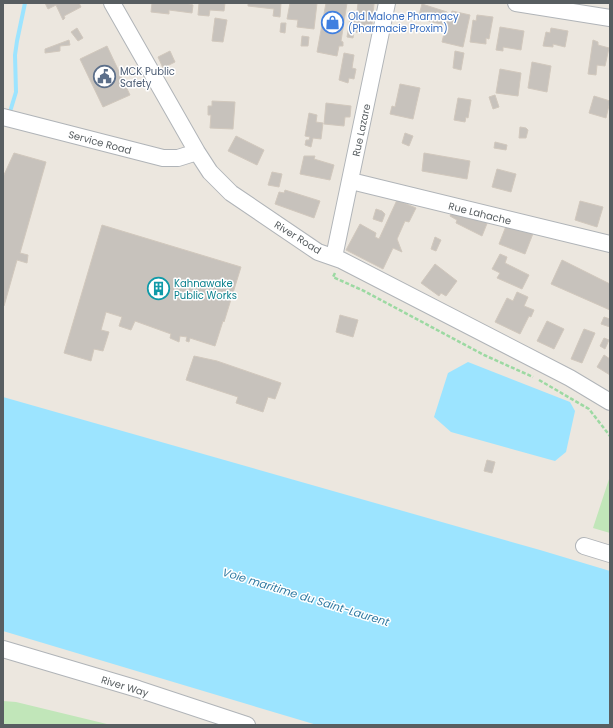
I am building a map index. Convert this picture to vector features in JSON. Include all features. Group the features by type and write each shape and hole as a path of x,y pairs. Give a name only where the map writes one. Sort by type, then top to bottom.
{"street":[{"name":"River Road","path":"112,3 197,152 210,172 231,193 318,252 334,257 570,378 610,402"},
{"name":"Rue Lazare","path":"334,257 387,3"},
{"path":"516,3 610,18"},
{"name":"Service Road","path":"3,117 163,158 178,158 197,152"},
{"name":"Rue Lahache","path":"351,181 610,244"},
{"path":"584,546 610,554"},
{"name":"River Way","path":"3,649 138,689 247,725"}],"path":[{"path":"333,277 364,291 484,355 543,383 589,409 610,436"}],"green space":[{"path":"610,476 610,533 593,528"},
{"path":"3,701 16,702 111,725 3,725"}],"water":[{"path":"468,362 570,402 575,411 566,452 555,461 451,432 434,417 448,373"},
{"name":"Voie maritime du Saint-Laurent","path":"3,397 610,571 610,725 317,725 3,631"}],"building":[{"path":"45,3 79,3 81,7 64,16 65,18 63,20 56,5 48,9"},
{"path":"152,3 186,3 193,5 192,13 169,10 169,14 151,12"},
{"path":"199,3 225,3 224,11 210,10 209,16 198,15"},
{"path":"248,3 281,3 280,17 273,16 274,9 248,6"},
{"path":"290,3 317,3 314,29 297,27 298,20 287,19"},
{"name":"Old Malone Pharmacy (Pharmacie Proxim)","path":"326,3 347,3 341,41 343,42 343,46 339,46 337,56 317,52"},
{"path":"358,3 374,4 372,25 365,24 364,33 354,32 353,38 347,37 350,20 356,21"},
{"path":"422,4 447,12 446,16 450,17 452,11 470,15 463,47 442,42 446,25 418,19"},
{"path":"477,15 493,17 489,39 486,38 486,44 470,42 473,20 476,21"},
{"path":"215,18 227,20 223,42 212,41"},
{"path":"281,23 286,23 285,33 280,32"},
{"path":"500,27 524,31 521,50 503,47 503,51 496,50"},
{"path":"77,28 83,38 78,41 71,32"},
{"path":"551,28 568,31 565,47 553,44 553,47 543,46 546,32 550,33"},
{"path":"302,36 309,37 308,46 301,46"},
{"path":"69,40 70,45 60,46 60,51 45,53 45,49"},
{"path":"593,40 598,42 598,45 609,48 605,66 597,65 596,75 588,74"},
{"name":"MCK Public Safety","path":"107,46 130,95 103,107 80,59"},
{"path":"170,51 175,62 163,68 158,57"},
{"path":"455,51 464,53 461,70 453,68"},
{"path":"344,53 354,55 352,68 356,69 354,79 349,78 348,83 339,80"},
{"path":"532,62 551,66 547,92 528,88"},
{"path":"500,69 521,73 518,96 496,93"},
{"path":"400,84 420,88 413,119 390,114 392,106 395,107"},
{"path":"495,95 499,107 493,109 489,97"},
{"path":"594,96 610,101 606,118 589,113"},
{"path":"458,98 471,100 468,118 466,117 465,122 454,120"},
{"path":"212,101 235,102 233,129 210,128 211,115 208,115 208,106 212,106"},
{"path":"326,103 351,106 350,117 345,117 344,126 324,124"},
{"path":"309,113 317,115 316,122 323,123 321,139 313,138 311,147 305,145 306,140 309,140 310,137 305,136"},
{"path":"520,127 528,130 526,138 519,138"},
{"path":"405,133 413,136 409,146 402,143"},
{"path":"236,136 264,150 257,165 228,151"},
{"path":"495,142 507,145 506,150 494,148"},
{"path":"14,153 46,162 20,253 28,255 27,263 17,260 3,306 3,177"},
{"path":"424,153 470,161 467,179 422,171"},
{"path":"304,156 315,156 314,159 334,165 330,180 300,174"},
{"path":"497,169 516,174 511,192 492,187"},
{"path":"272,172 282,174 279,187 268,185"},
{"path":"285,190 320,201 314,218 275,204 279,192 284,193"},
{"path":"397,200 416,208 409,222 405,221 397,239 402,252 393,248 383,269 346,250 360,224 376,233 375,237 379,239"},
{"path":"580,201 603,207 597,227 575,220"},
{"path":"454,207 488,221 482,236 456,223 457,220 450,216"},
{"path":"376,209 385,214 382,222 373,219"},
{"path":"508,221 534,231 525,254 499,244"},
{"name":"Kahnawake Public Works","path":"102,225 241,267 215,346 190,338 189,342 186,341 187,337 180,336 179,342 170,338 171,334 135,321 131,330 119,326 122,317 106,312 101,330 109,332 103,351 94,349 91,361 64,353"},
{"path":"435,237 441,240 436,251 431,249"},
{"path":"500,254 507,257 505,263 529,275 522,289 497,278 500,273 492,269"},
{"path":"562,260 610,284 610,310 551,284"},
{"path":"435,264 457,281 446,296 441,293 439,296 421,283"},
{"path":"517,292 528,297 524,306 534,310 531,317 529,316 520,334 495,322 507,298 513,301"},
{"path":"340,315 358,320 353,337 336,332"},
{"path":"604,317 610,319 610,327 601,324"},
{"path":"547,321 564,329 554,349 537,341"},
{"path":"584,329 595,333 582,363 571,359"},
{"path":"604,338 609,340 605,349 600,346"},
{"path":"604,355 610,359 610,375 597,367"},
{"path":"194,356 217,361 281,383 275,399 268,397 263,412 236,403 238,397 186,380"},
{"path":"487,460 495,462 492,473 484,471"}],"waterway":[{"path":"9,115 16,92 15,55 25,3"}],"place":[{"name":"Old Malone Pharmacy (Pharmacie Proxim)","path":"333,22"},
{"name":"MCK Public Safety","path":"105,77"},
{"name":"Kahnawake Public Works","path":"159,289"}]}
